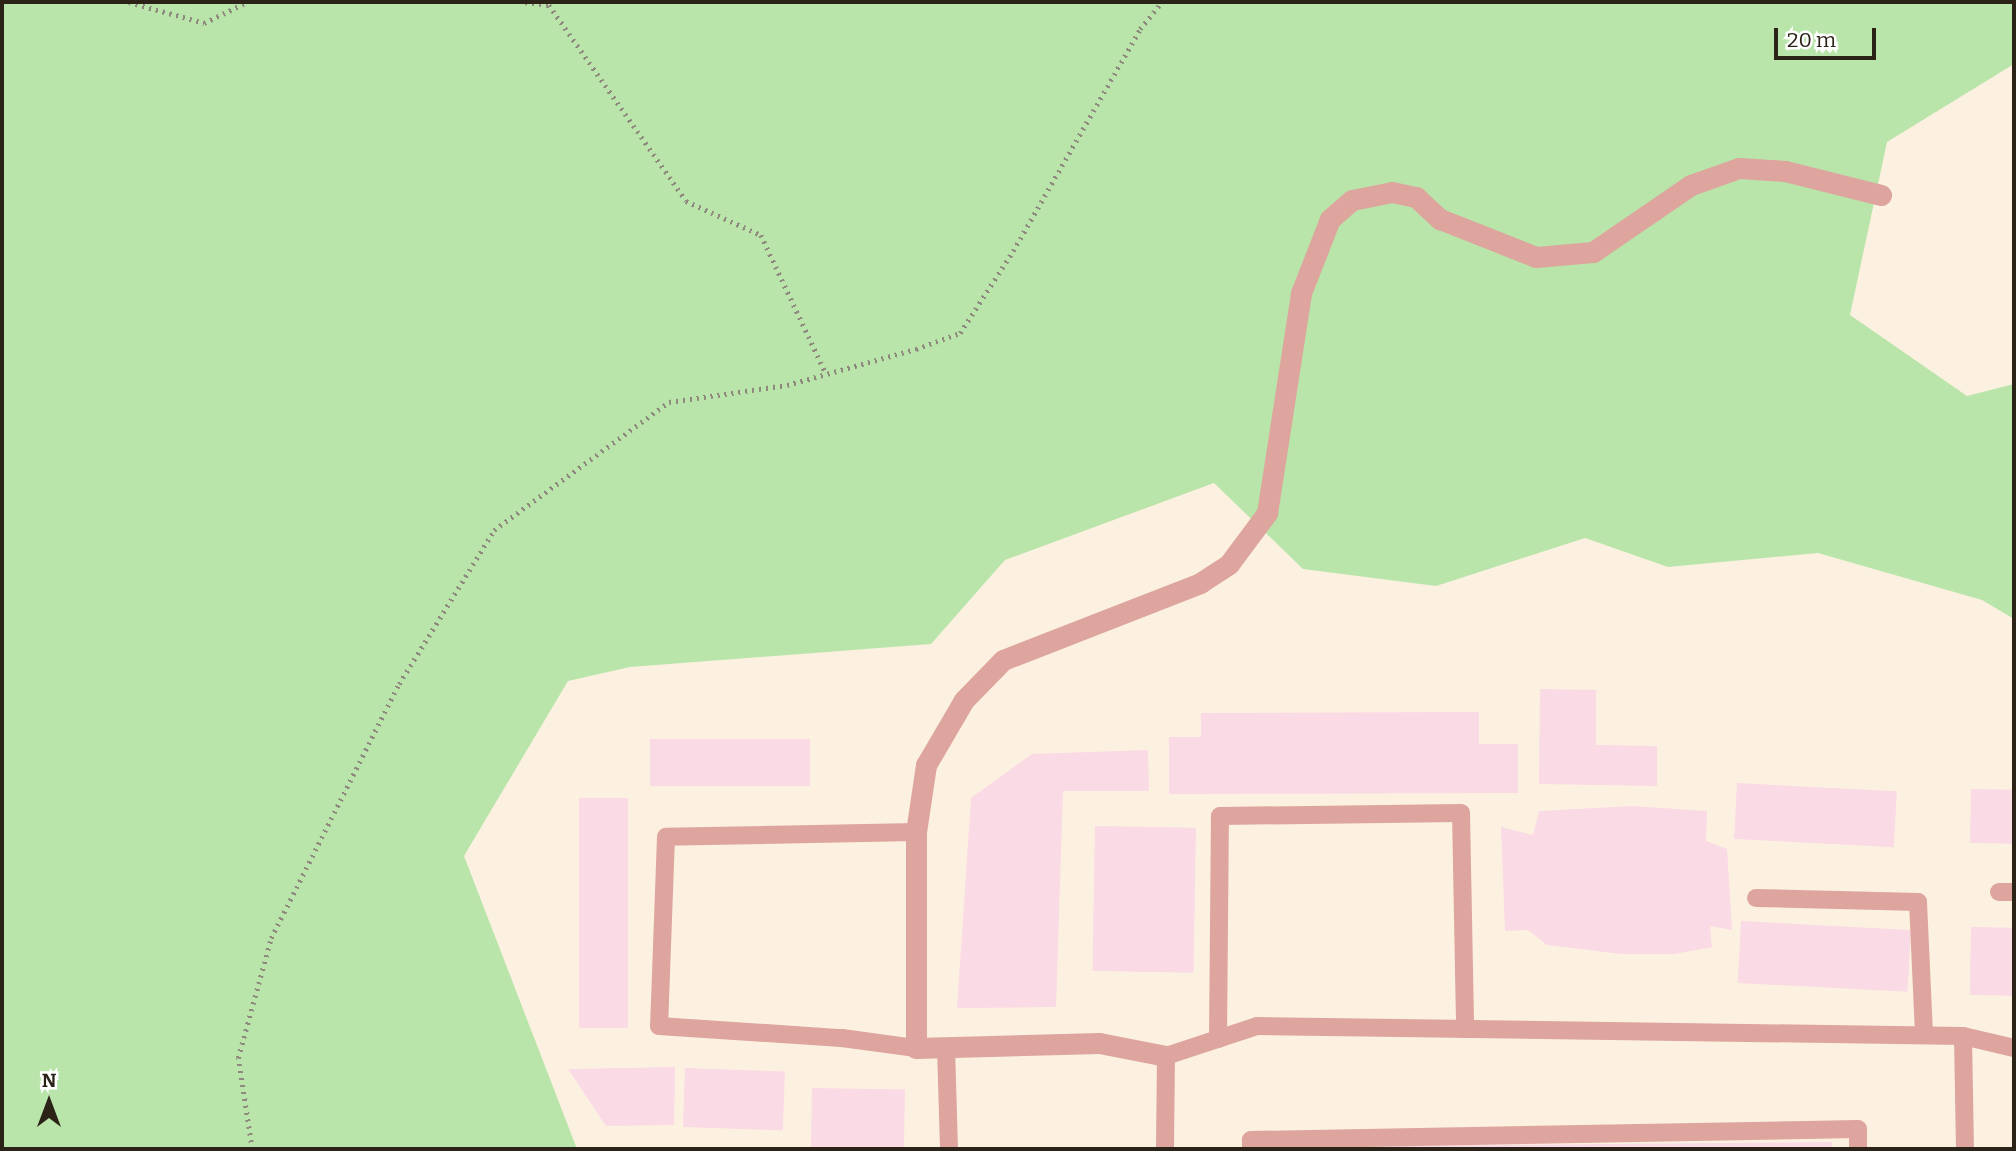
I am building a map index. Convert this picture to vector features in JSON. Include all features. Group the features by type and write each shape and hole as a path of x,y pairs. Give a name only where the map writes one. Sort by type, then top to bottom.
{"street":[{"path":"1166,1056 1099,1043 916,1048 916,832 926,765 964,700 1003,660 1200,583 1229,564 1267,513 1301,293 1330,219 1352,200 1392,192 1416,197 1440,219 1536,257 1593,252 1691,186 1739,168 1785,172 1881,195"}],"lane":[{"path":"1218,1039 1220,816 1461,813 1465,1029"},
{"path":"916,832 666,837 659,1026 842,1038 916,1048"},
{"path":"1756,898 1918,902 1924,1035"},
{"path":"1165,1149 1166,1056 1258,1026 1963,1036 2014,1048"},
{"path":"1963,1036 1965,1149"},
{"path":"946,1047 949,1149"},
{"path":"1251,1149 1251,1140 1857,1129 1858,1149"}],"path":[{"path":"129,2 204,23 247,2"},
{"path":"525,2 549,5 686,201 761,235 827,374"},
{"path":"252,1149 238,1058 271,938 399,684 494,530 669,402 788,385 960,333 1039,206 1140,29 1162,2"}],"shaded area":[{"path":"2014,2 2014,1149 323,1149 493,677"}],"green space":[{"path":"2,2 2014,2 2014,64 1887,142 1850,315 1967,396 2014,384 2014,619 1982,600 1818,553 1668,567 1585,538 1436,586 1303,569 1214,483 1005,560 931,644 630,667 568,681 464,856 577,1149 2,1149"}],"building":[{"path":"1540,689 1596,690 1596,745 1657,746 1657,786 1539,784"},
{"path":"1479,712 1479,744 1518,744 1518,793 1169,794 1169,737 1201,737 1201,713"},
{"path":"650,739 810,739 810,786 650,786"},
{"path":"1148,750 1149,791 1063,791 1056,1007 957,1008 971,798 1032,754"},
{"path":"1737,783 1897,791 1894,847 1734,839"},
{"path":"1971,789 2014,790 2013,844 1970,843"},
{"path":"579,798 628,798 628,1028 579,1028"},
{"path":"1631,806 1707,811 1706,841 1727,849 1732,930 1710,926 1712,947 1674,954 1621,954 1547,945 1528,930 1505,931 1501,827 1533,835 1539,811"},
{"path":"1095,826 1196,828 1193,973 1092,971"},
{"path":"1741,921 1911,930 1908,992 1738,983"},
{"path":"1971,927 2014,928 2013,996 1970,995"},
{"path":"675,1067 674,1125 606,1126 568,1069"},
{"path":"685,1068 785,1071 783,1130 683,1127"},
{"path":"812,1088 905,1090 904,1149 811,1149"},
{"path":"1832,1142 1832,1149 1293,1149 1293,1147"}]}
